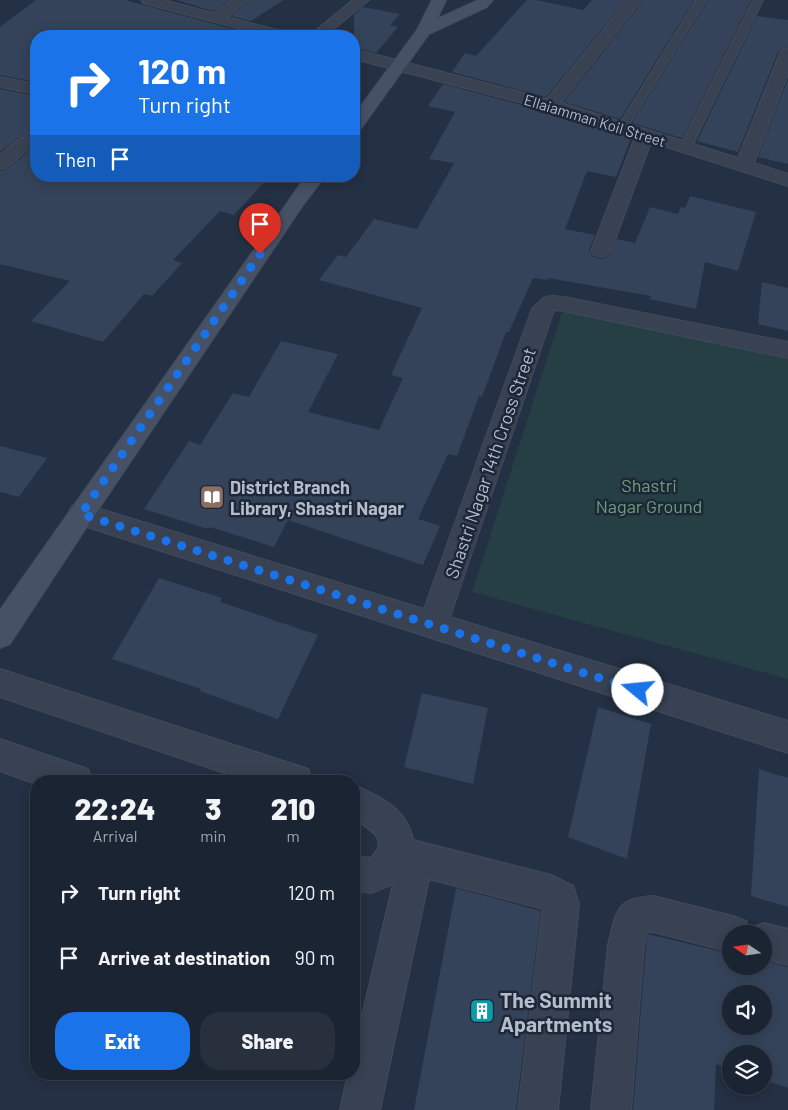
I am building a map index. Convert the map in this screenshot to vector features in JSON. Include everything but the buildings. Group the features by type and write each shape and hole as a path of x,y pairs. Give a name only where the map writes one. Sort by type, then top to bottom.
{"street":[{"path":"148,0 216,18 244,30"},
{"path":"216,18 241,0"},
{"path":"324,30 362,0"},
{"path":"360,118 424,32 440,0"},
{"path":"424,32 482,4 486,0"},
{"path":"551,106 635,0"},
{"path":"744,167 788,53"},
{"name":"Ellaiamman Koil Street","path":"360,55 551,106 788,180"},
{"path":"0,82 30,88"},
{"path":"601,251 645,135"},
{"path":"0,164 23,144 30,145"},
{"path":"0,635 81,514 311,182"},
{"name":"Shastri Nagar 14th Cross Street","path":"433,625 543,309 551,303 576,306 788,350"},
{"path":"81,514 788,737"},
{"path":"0,682 278,775"},
{"path":"0,755 58,775"},
{"path":"360,805 386,822 395,833 406,856 360,1110"},
{"path":"360,874 372,876 406,856 551,893 560,899 561,904 538,1110"},
{"path":"610,1110 626,946 632,920 636,915 653,914 722,931"},
{"path":"772,943 788,947"}],"lane":[{"path":"622,128 700,0"},
{"path":"685,148 758,0"}],"green space":[{"name":"Shastri Nagar Ground","path":"563,309 788,359 788,679 472,592"}],"place":[{"name":"District Branch Library, Shastri Nagar","path":"212,497"},
{"name":"The Summit Apartments","path":"482,1011"}],"route":[{"path":"260,254 81,514 638,690"}]}
